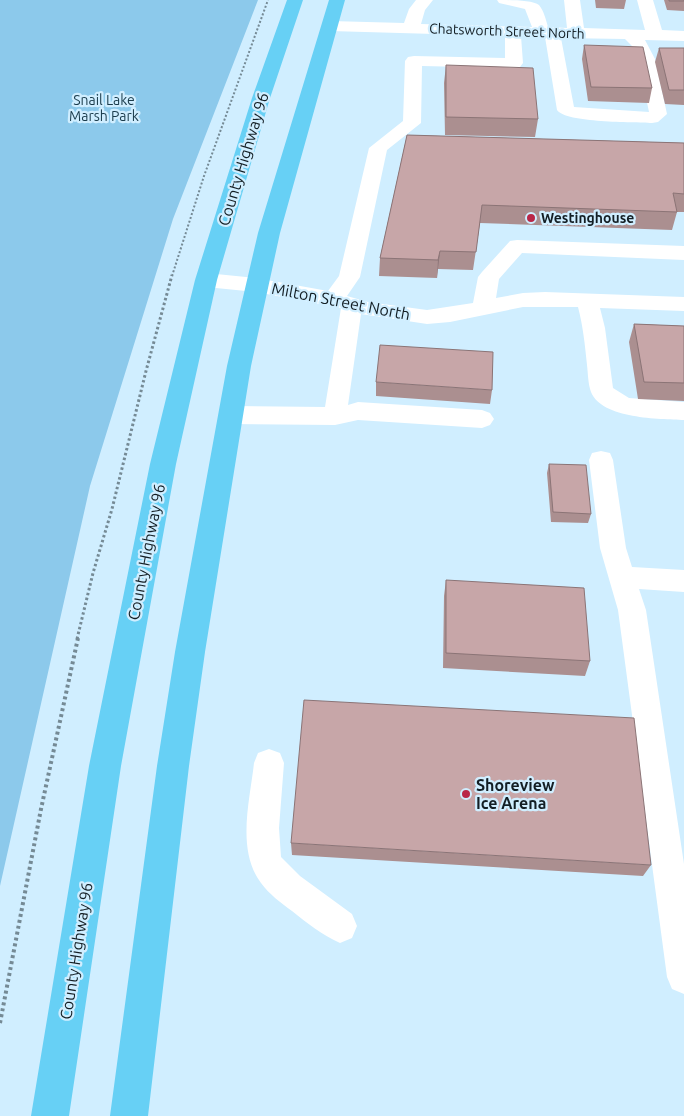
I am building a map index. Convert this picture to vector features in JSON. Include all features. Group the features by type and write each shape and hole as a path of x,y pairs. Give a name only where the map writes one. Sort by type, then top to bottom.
{"main road":[{"name":"County Highway 96","path":"50,1116 105,766 163,464 206,280 261,98 295,0"},
{"path":"129,1116 173,766 190,652 231,415 256,285 269,233 337,0"}],"street":[{"path":"412,28 417,8 425,0"},
{"path":"505,0 521,2 532,6 547,32 566,110 580,114 652,118 658,114 656,91 642,46 633,40 630,34"},
{"path":"572,0 576,33"},
{"path":"645,0 655,35"},
{"name":"Chatsworth Street North","path":"330,26 684,36"},
{"path":"335,416 343,302 378,148 412,123 414,61 514,63 513,31"},
{"path":"483,308 488,277 516,246 684,253"},
{"name":"Milton Street North","path":"206,280 256,285 405,316 450,315 523,300 587,300 684,304"},
{"path":"587,300 594,328 602,391 605,396 617,402 638,408 684,411"},
{"path":"231,415 335,416 358,411 482,418"},
{"path":"601,460 613,548 632,610 684,977"},
{"path":"622,577 684,581"},
{"path":"269,763 263,841 267,864 279,879 340,926"}],"path":[{"path":"0,1023 54,748 87,595 103,534 112,509 157,330 184,236 268,0"}],"green space":[{"name":"Snail Lake Marsh Park","path":"0,0 258,0 173,219 90,486 0,886"}],"building":[{"path":"584,45 643,47 652,88 591,87"},
{"path":"659,48 684,48 684,90 669,90"},
{"path":"446,65 533,68 538,119 446,117"},
{"name":"Westinghouse","path":"407,135 684,143 684,194 673,193 677,212 482,205 476,252 440,251 438,260 380,258"},
{"path":"634,324 684,326 684,383 644,382"},
{"path":"380,345 493,352 492,390 376,382"},
{"path":"549,464 586,465 591,514 553,512"},
{"path":"446,580 584,588 590,661 446,653"},
{"name":"Shoreview Ice Arena","path":"304,700 634,718 651,865 291,843"}],"place":[{"name":"Westinghouse","path":"531,218"},
{"name":"Shoreview Ice Arena","path":"466,794"}]}
